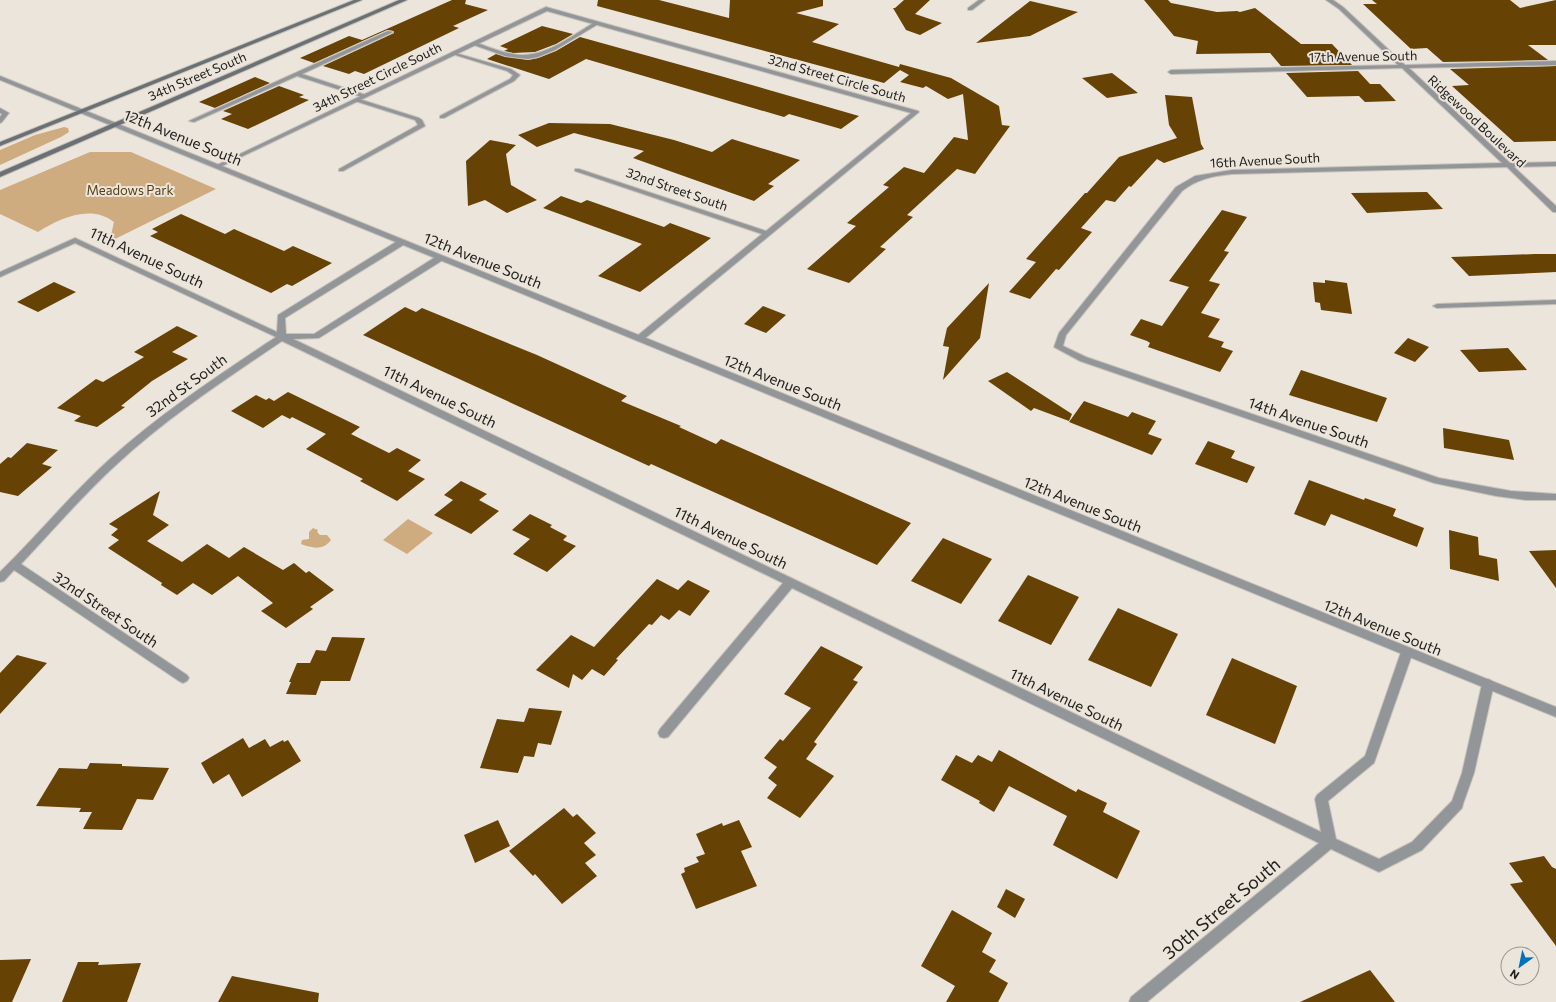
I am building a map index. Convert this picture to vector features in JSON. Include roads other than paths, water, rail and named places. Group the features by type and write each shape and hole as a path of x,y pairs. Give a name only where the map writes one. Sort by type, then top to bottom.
{"main road":[{"name":"34th Street South","path":"0,144 359,0"},
{"name":"34th Street South","path":"0,175 404,0"}],"street":[{"path":"970,8 982,0"},
{"name":"Ridgewood Boulevard","path":"1329,0 1341,8 1556,210"},
{"name":"32nd Street Circle South","path":"546,9 916,112 640,338"},
{"name":"34th Street Circle South","path":"218,166 546,9"},
{"path":"474,44 514,56 528,58 540,55 597,23"},
{"path":"192,121 390,32"},
{"path":"442,117 512,80 517,75 509,70 454,53"},
{"name":"17th Avenue South","path":"1171,72 1556,63"},
{"path":"296,74 364,96"},
{"name":"12th Avenue South","path":"0,78 82,110 440,258 640,338 1556,712"},
{"path":"341,170 422,126 420,121 417,119 357,100"},
{"path":"0,110 6,113 0,121"},
{"name":"16th Avenue South","path":"1058,347 1062,335 1179,189 1188,180 1207,174 1232,172 1556,164"},
{"name":"32nd Street South","path":"577,170 768,234"},
{"name":"11th Avenue South","path":"0,275 75,240 282,337 1330,842"},
{"path":"402,242 282,317 282,337 316,336 440,258"},
{"path":"1437,306 1556,302"},
{"name":"32nd St South","path":"0,578 113,462 161,420 214,382 282,337"},
{"name":"14th Avenue South","path":"1058,347 1084,359 1437,481 1486,492 1532,497 1556,497"},
{"name":"32nd Street South","path":"14,565 183,678"},
{"name":"11th Avenue South","path":"664,733 790,582"},
{"path":"1407,652 1370,759 1321,799 1330,842 1380,866 1416,846 1457,804 1468,773 1488,684"},
{"name":"30th Street South","path":"1136,1002 1330,842"}],"park label":[{"name":"Meadows Park","path":"130,190"}]}
